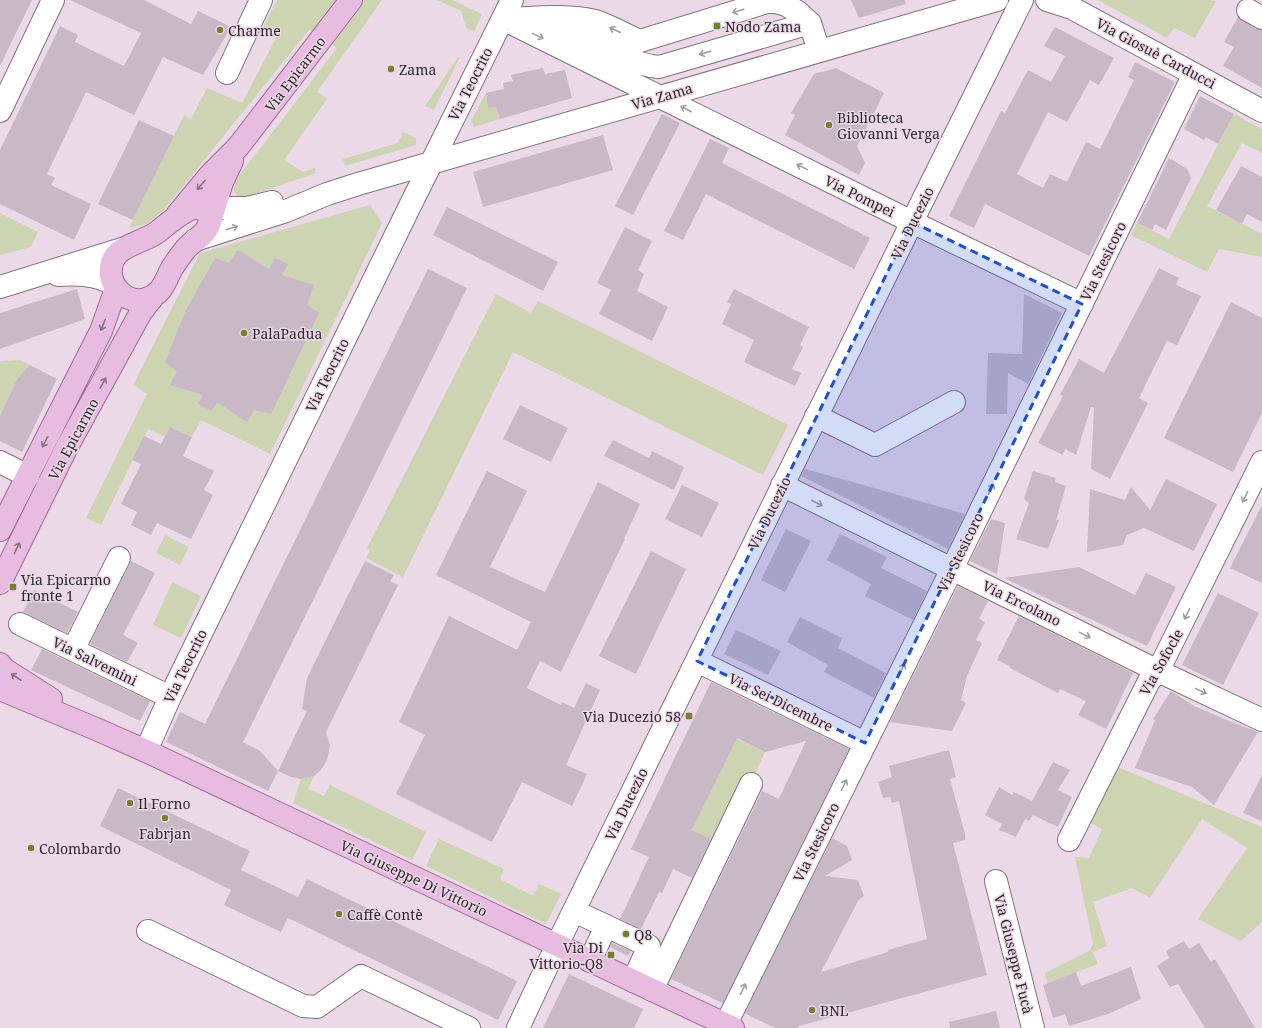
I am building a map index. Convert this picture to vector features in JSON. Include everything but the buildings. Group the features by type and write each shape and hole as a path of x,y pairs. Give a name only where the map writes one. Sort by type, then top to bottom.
{"main road":[{"name":"Via Epicarmo","path":"0,583 67,447 141,312 152,298 160,292 172,268 186,249 205,232 214,212 222,182 238,147 351,0"},
{"path":"173,220 210,175 238,147"},
{"path":"152,298 143,300 129,298 124,296 115,286 111,271 112,263 116,256 122,249 154,234 192,208 214,212"},
{"name":"Via Epicarmo","path":"0,530 101,330 115,286"},
{"path":"0,664 4,669 96,728"},
{"path":"0,688 96,728"},
{"name":"Via Giuseppe Di Vittorio","path":"96,728 557,945 727,1027"}],"street":[{"path":"0,111 53,0"},
{"path":"227,73 261,0"},
{"name":"Via Zama","path":"327,194 469,151 996,0"},
{"name":"Via Ducezio","path":"518,1028 557,945 782,485 1022,0"},
{"name":"Via Giosuè Carducci","path":"1048,0 1072,8 1262,111"},
{"path":"507,10 545,17 577,18 595,22 640,41 674,46 804,18"},
{"name":"Via Pompei","path":"507,10 660,96 912,222 1082,304"},
{"name":"Via Teocrito","path":"146,751 170,697 507,10"},
{"path":"545,17 632,61 651,66 659,66 804,18"},
{"path":"804,18 819,51"},
{"name":"Via Stesicoro","path":"727,1027 1194,74"},
{"path":"214,212 247,208 283,200 327,194"},
{"path":"195,240 286,211 327,194"},
{"path":"0,287 122,249"},
{"path":"41,275 80,274 94,276 115,286"},
{"path":"816,416 875,445 954,402"},
{"path":"0,462 28,476"},
{"name":"Via Sofocle","path":"1069,840 1149,681 1158,671 1261,465"},
{"name":"Via Ercolano","path":"782,485 1158,671 1262,720"},
{"path":"73,650 119,558"},
{"name":"Via Salvemini","path":"20,624 170,697"},
{"name":"Via Sei Dicembre","path":"697,661 865,743"},
{"path":"643,986 751,784"},
{"name":"Via Giuseppe Fucà","path":"996,881 1033,1028"},
{"path":"574,911 649,946 643,986"},
{"path":"590,961 606,926"},
{"path":"148,931 303,1006 317,1007 361,976 469,1028"}],"highlighted area":[{"path":"912,222 1082,304 865,743 697,661"}],"green space":[{"path":"277,0 382,0 317,92 327,99 284,160 303,172 315,168 316,173 246,197 238,196 233,189 235,181 337,48 309,30 163,211 146,224 129,228 184,115 191,119 207,88 242,103 276,38 262,30"},
{"path":"437,0 452,0 482,14 474,32 466,28 461,11"},
{"path":"1098,0 1216,1 1195,38 1174,28 1167,38"},
{"path":"458,57 460,57 434,110 425,106"},
{"path":"486,93 488,108 496,107 500,119 474,127 471,121"},
{"path":"1234,114 1262,129 1262,153 1242,143 1207,206 1262,234 1262,257 1219,249 1207,272 1131,235 1137,223 1169,239"},
{"path":"403,132 416,138 416,145 345,166 343,159 398,143"},
{"name":"PalaPadua","path":"370,205 382,223 270,454 201,420 192,437 170,427 165,437 148,429 101,525 86,518 147,394 133,385 200,253"},
{"path":"0,213 38,232 31,247 0,255"},
{"path":"496,294 531,313 538,301 788,425 763,475 513,352 403,577 366,558 370,550 367,548"},
{"path":"20,360 30,365 17,379 0,416 0,361"},
{"path":"165,535 189,547 180,565 156,553"},
{"path":"172,582 201,596 181,638 153,625"},
{"path":"729,735 765,752 752,780 719,835 715,833 713,840 692,830 724,763"},
{"path":"1115,766 1262,827 1262,922 1241,941 1198,919 1247,848 1202,819 1150,898 1132,888 1093,902 1107,946 1093,952 1098,964 1047,983 1045,973 1089,951 1093,944 1075,857 1089,858 1102,829 1087,821"},
{"path":"314,776 308,789 324,796 330,785 426,832 412,860 293,803 301,779"},
{"path":"439,839 504,869 500,879 533,896 539,884 561,894 546,924 426,866"}],"place":[{"name":"Nodo Zama","path":"717,26"},
{"name":"Charme","path":"220,30"},
{"name":"Zama","path":"391,69"},
{"name":"Biblioteca Giovanni Verga","path":"829,125"},
{"name":"PalaPadua","path":"244,333"},
{"name":"Via Epicarmo fronte 1","path":"13,587"},
{"name":"Via Ducezio 58","path":"689,716"},
{"name":"Il Forno","path":"130,803"},
{"name":"Fabrjan","path":"165,818"},
{"name":"Colombardo","path":"31,848"},
{"name":"Caffè Contè","path":"339,914"},
{"name":"Q8","path":"626,934"},
{"name":"Via Di Vittorio-Q8","path":"611,955"},
{"name":"BNL","path":"812,1010"}]}
